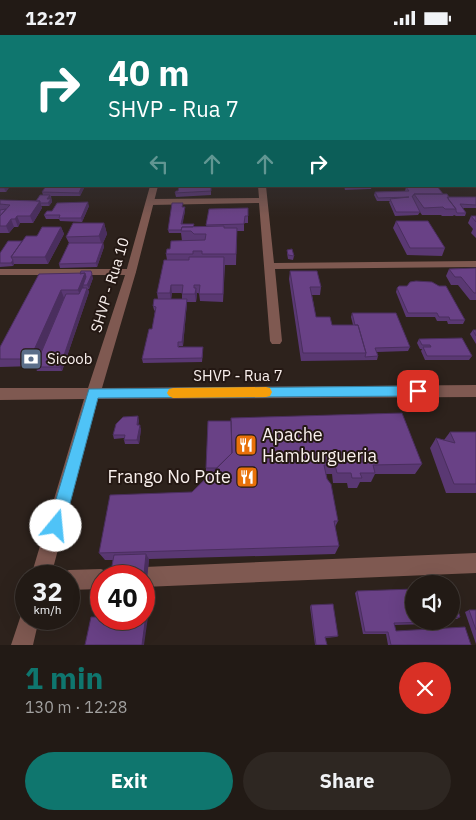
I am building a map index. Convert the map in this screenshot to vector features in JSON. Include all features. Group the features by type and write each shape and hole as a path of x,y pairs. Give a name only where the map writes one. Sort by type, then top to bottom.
{"street":[{"name":"SHVP - Rua 10","path":"44,565 93,393 131,272 154,187"},
{"path":"262,187 276,341"},
{"path":"150,202 264,200"},
{"path":"270,265 476,264"},
{"path":"0,273 131,272"},
{"name":"SHVP - Rua 7","path":"0,394 476,391"},
{"path":"155,577 476,563"},
{"path":"22,645 26,630"}],"building":[{"path":"45,187 82,187 79,193 42,192"},
{"path":"179,187 211,187 211,191 175,193"},
{"path":"406,187 438,187 443,194 414,194 412,196 420,212 396,212 390,199 409,197 378,198 375,192 409,191"},
{"path":"414,194 447,194 449,197 447,197 456,209 445,209 443,207 424,208"},
{"path":"40,195 50,195 47,199 51,199 48,203 40,203 40,201 36,201"},
{"path":"449,197 476,197 476,205 460,204 466,213 457,213 448,199"},
{"path":"0,200 40,201 30,216 17,216 15,219 11,219 6,226 0,226 0,216 10,205 0,204"},
{"path":"88,202 81,218 59,218 60,215 44,215 47,211 52,211 57,203"},
{"path":"172,203 183,203 182,207 185,207 181,224 194,224 193,227 182,227 181,230 168,230"},
{"path":"248,208 248,216 245,216 244,224 206,225 209,209"},
{"path":"6,209 0,216 0,210"},
{"path":"396,221 428,221 445,248 410,248"},
{"path":"73,223 104,223 99,236 66,237"},
{"path":"224,226 224,228 237,228 236,254 202,254 202,251 193,251 193,254 166,254 167,249 170,249 171,241 205,240 206,234 181,231 182,227"},
{"path":"42,227 61,227 45,257 11,257 26,236 37,236"},
{"path":"8,241 22,241 11,257 13,260 11,263 0,263 0,253"},
{"path":"69,243 103,243 96,263 59,264"},
{"path":"292,249 294,256 288,255 287,250"},
{"path":"189,257 224,257 223,294 199,294 200,285 194,285 194,288 196,288 195,294 182,294 183,285 171,285 170,293 157,293 164,260 189,260"},
{"path":"476,268 476,293 461,277 455,277 449,269"},
{"path":"81,271 91,271 92,274 87,285 83,285 86,277 85,273 80,274"},
{"path":"290,271 317,271 321,287 310,287 316,317 330,317 332,325 358,325 366,353 303,353"},
{"path":"85,273 78,290 61,290 30,359 0,359 0,347 39,274"},
{"path":"410,282 432,282 439,286 446,286 465,320 450,320 449,317 439,317 437,313 408,313 397,288 399,286 407,286"},
{"path":"82,288 87,288 60,367 35,367 66,294 79,294"},
{"path":"154,299 187,299 182,342 178,342 178,347 203,347 202,358 142,359 149,329 152,329 156,307 153,306"},
{"path":"352,313 396,313 410,347 375,348 378,356 365,357 366,353 358,325 355,325"},
{"path":"462,338 472,356 427,356 423,347 431,347 430,345 422,345 419,339"},
{"path":"402,413 422,464 373,465 375,473 360,473 362,478 352,478 351,473 337,473 335,465 324,465 327,479 331,484 338,521 334,521 339,546 99,553 110,495 192,492 232,453 231,418"},
{"path":"138,416 137,425 140,425 137,440 124,440 125,435 113,435 116,424 123,417"},
{"path":"208,421 231,421 232,453 217,468 206,468"},
{"path":"450,432 476,432 476,484 454,484 436,438 455,443"},
{"path":"146,554 145,565 112,565 114,555"},
{"path":"405,589 405,623 394,623 396,631 460,630 460,627 465,627 471,645 391,645 388,632 365,632 357,591"},
{"path":"333,604 338,636 325,637 327,645 316,645 311,605"},
{"path":"469,610 476,610 476,630"},
{"path":"90,622 90,630 144,630 142,645 85,645"}],"slow traffic":[{"path":"173,393 266,392"}],"place":[{"name":"Sicoob","path":"31,359"},
{"name":"Apache Hamburgueria","path":"246,445"},
{"name":"Frango No Pote","path":"247,477"}],"route":[{"path":"56,526 93,393 418,391"}]}
